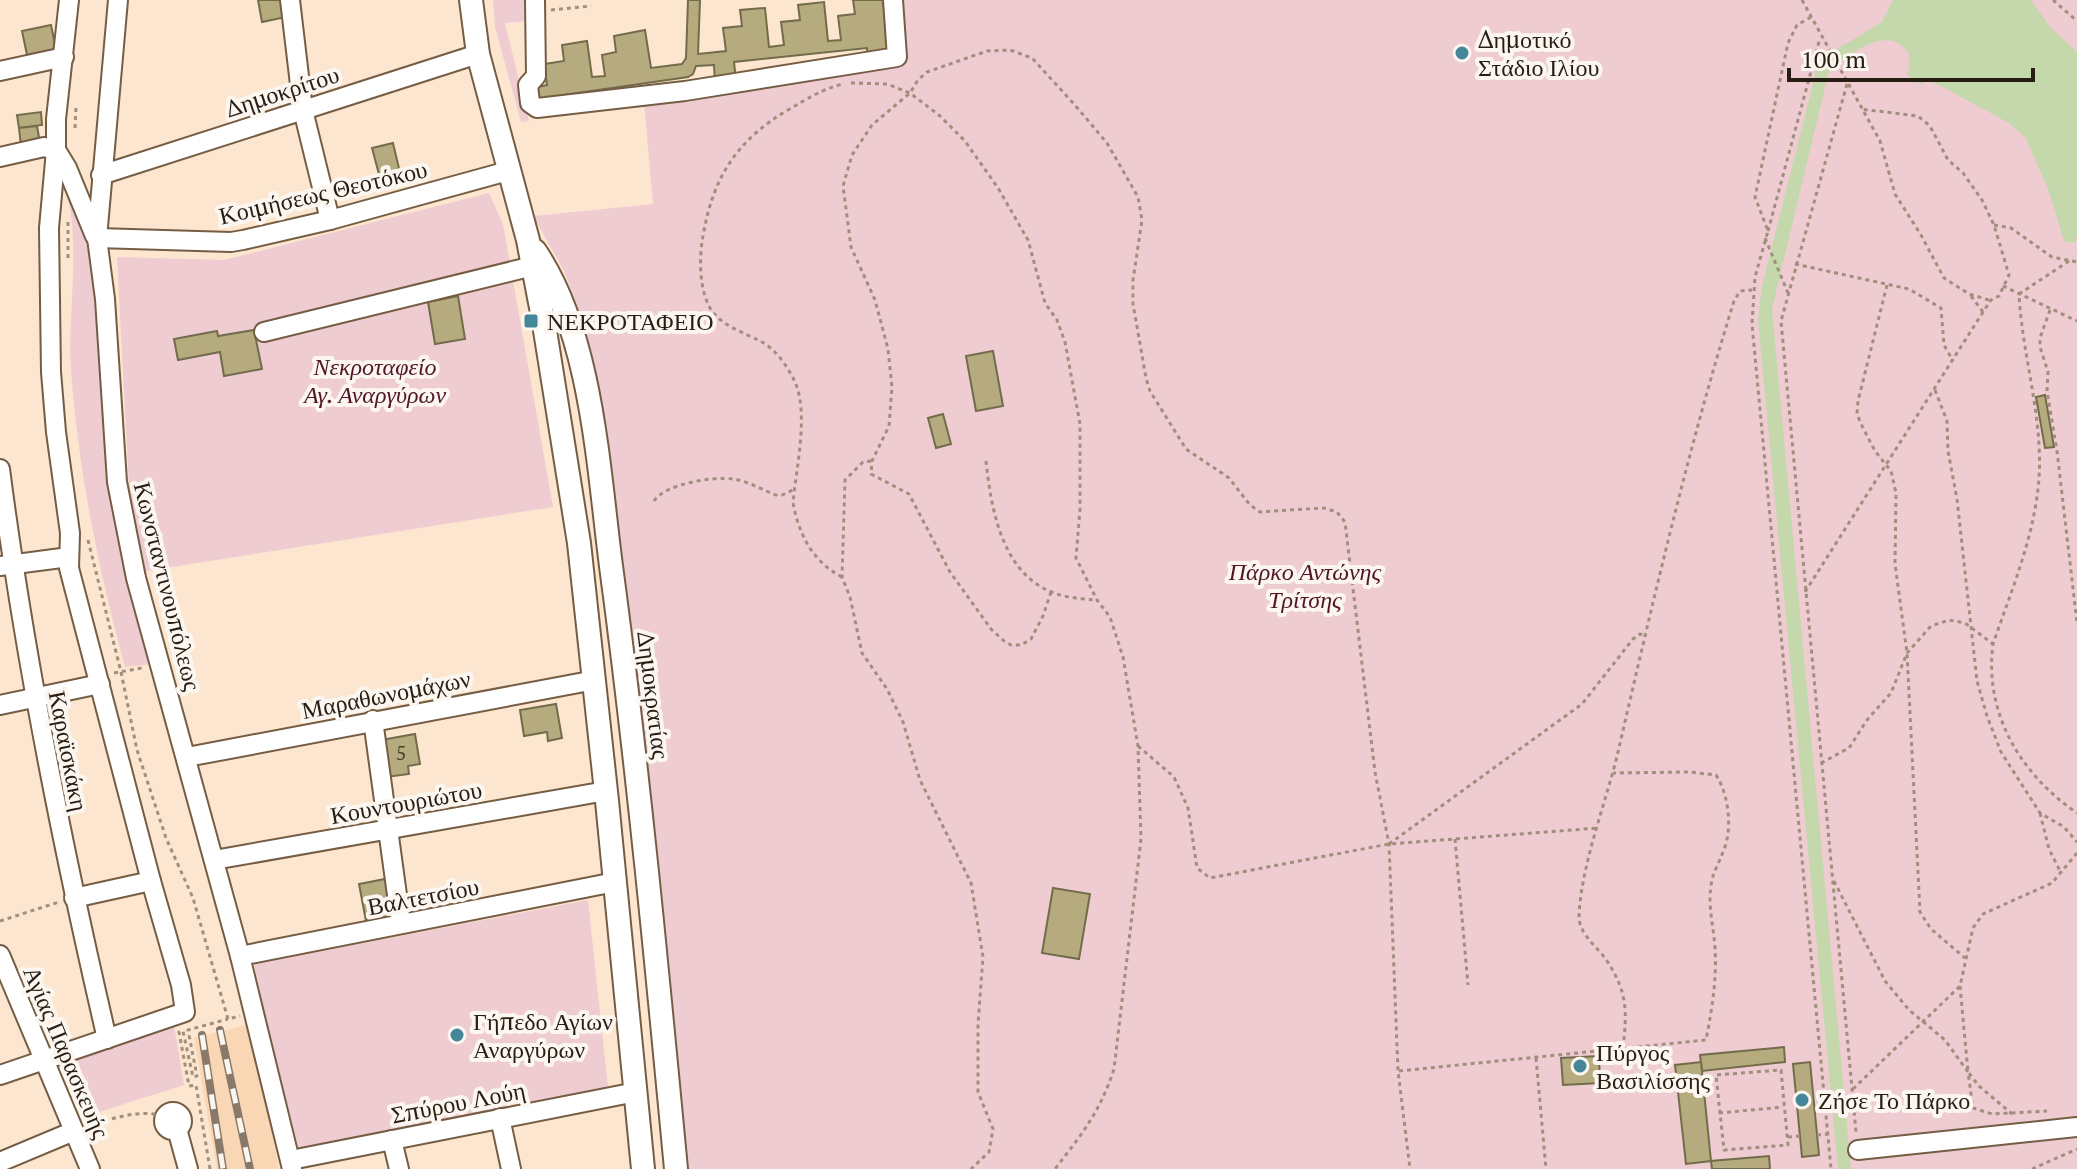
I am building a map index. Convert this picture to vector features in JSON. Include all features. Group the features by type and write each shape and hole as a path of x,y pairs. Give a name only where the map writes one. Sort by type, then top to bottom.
{"main road":[{"name":"Δημοκρατίας","path":"471,0 478,54 528,240 579,543 643,1169"},
{"name":"Δημοκρατίας","path":"528,240 549,271 569,318 589,409 635,754 676,1169"}],"street":[{"path":"0,1075 185,1012 181,985 78,608 69,557 70,533 56,432 50,342 49,228 56,119 69,0"},
{"name":"Κωνσταντινουπόλεως","path":"118,0 97,238 106,313 117,482 123,522 255,1013 291,1165"},
{"path":"290,0 303,110 330,220"},
{"path":"535,6 536,76 528,85 530,103 537,108 685,91 897,57 893,0"},
{"name":"Δημοκρίτου","path":"101,175 478,54"},
{"path":"0,71 64,57"},
{"path":"0,157 44,147 56,150 97,238"},
{"name":"Κοιμήσεως Θεοτόκου","path":"97,238 231,242 330,220 508,171"},
{"path":"264,332 533,266"},
{"name":"Καραϊσκάκη","path":"0,469 6,565 74,898 107,1039"},
{"path":"6,565 69,557"},
{"path":"0,705 99,680"},
{"name":"Μαραθωνομάχων","path":"187,757 595,680"},
{"path":"373,720 401,924"},
{"name":"Κουντουριώτου","path":"214,860 606,791"},
{"path":"74,898 151,881"},
{"name":"Βαλτετσίου","path":"240,956 615,882"},
{"name":"Αγίας Παρασκευής","path":"0,955 90,1169"},
{"name":"Σπύρου Λούη","path":"291,1165 392,1140 636,1092"},
{"path":"500,1118 511,1169"},
{"path":"171,1122 188,1169"},
{"path":"1858,1150 2077,1127"},
{"path":"0,1162 74,1131"},
{"path":"392,1140 399,1169"}],"path":[{"path":"1802,0 1880,141 1895,194 1944,278 1969,294 1991,300"},
{"path":"2053,0 2077,21"},
{"path":"535,6 591,6"},
{"path":"1768,231 1755,197 1788,43 1797,25 1811,17"},
{"path":"1821,36 1765,238 1753,290 1752,324 1776,598 1832,1152 1831,1169"},
{"path":"1051,592 1031,639 1021,645 1004,641 991,629 950,572 909,494 871,474 872,461 889,426 892,387 888,349 875,300 851,247 843,186 852,155 872,125 910,93 918,80 934,69 987,51 1010,50 1032,58 1107,143 1142,206 1133,304 1146,378 1150,391 1190,453 1229,478 1255,509 1269,513 1330,509 1341,515 1345,522 1373,757 1389,844 1398,1071 1410,1169"},
{"path":"842,577 827,569 807,545 796,518 793,503 802,409 795,382 771,349 722,321 712,311 707,302 700,258 712,196 720,177 750,137 772,119 815,94 849,83 887,84 910,93 965,141 998,188 1031,246 1045,303 1061,330 1080,424 1081,481 1076,558 1097,600 1110,617 1123,657 1138,746 1141,839 1114,1069 1103,1102 1055,1169"},
{"path":"1847,84 1781,321 1858,1150"},
{"path":"1805,592 1983,312 1991,300 1999,296 2009,275 1994,225 1982,200 1963,173 1948,160 1930,126 1918,116 1860,109"},
{"path":"68,217 68,258"},
{"path":"1994,225 2011,228 2052,257 2077,262"},
{"path":"1765,238 1788,293"},
{"path":"2019,294 2069,261"},
{"path":"1795,264 1916,292 1933,306 1941,308 1944,345 1953,361"},
{"path":"1887,285 1857,414 1875,451 1891,471 1896,493 1895,564 1907,653 1920,912 1931,929 1965,958"},
{"path":"2003,286 2077,321"},
{"path":"1623,1048 1627,1012 1622,991 1607,961 1589,940 1579,920 1584,874 1613,773 1709,381 1734,301 1740,291 1753,290"},
{"path":"1969,294 1983,312"},
{"path":"2019,294 2021,327 2028,350 2034,394 2039,476 2033,524 1993,644 1991,659 1996,704 2002,727 2017,754 2056,797 2077,813"},
{"path":"2050,310 2040,347 2048,372 2047,391 2077,623"},
{"path":"1935,390 1947,421 1948,451 1957,499 1977,681 2001,752 2040,813 2049,849 2061,874"},
{"path":"872,461 863,462 845,480 842,577 850,597 862,653 887,689 903,722 920,780 971,883 983,957 978,1024 978,1092 993,1129 989,1152 971,1169"},
{"path":"986,461 991,508 1008,550 1030,578 1051,592 1097,600"},
{"path":"654,501 671,487 724,479 746,482 776,495 795,489"},
{"path":"86,528 137,750 166,838 193,898 228,1019"},
{"path":"1821,763 1849,748 1867,720 1891,693 1907,653 1931,626 1949,620 1965,623 1993,644"},
{"path":"1389,844 1582,704 1633,639 1640,634 1645,636"},
{"path":"99,680 134,670"},
{"path":"1138,746 1174,777 1188,808 1197,868 1210,878 1389,844 1598,828"},
{"path":"1398,1071 1706,1040 1714,998 1715,950 1710,901 1712,872 1724,851 1728,830 1724,787 1716,775 1689,772 1613,773"},
{"path":"2040,813 2064,827 2077,842"},
{"path":"1455,839 1468,985"},
{"path":"2051,1111 1992,1114 1973,1108 1960,986 1973,928 1983,914 2052,883 2077,853"},
{"path":"1832,877 1885,981 1909,1010 1945,1040 1979,1086 2012,1114"},
{"path":"0,921 74,898"},
{"path":"1852,1090 1960,986"},
{"path":"210,1169 196,1085 189,1086 179,1032 183,1031 193,1077 197,1076 188,1030 255,1013"},
{"path":"1536,1058 1546,1169"},
{"path":"1781,1070 1788,1145 1724,1150 1719,1113 1716,1075 1781,1070"},
{"path":"1719,1113 1784,1107"},
{"path":"74,1131 120,1117 154,1113 171,1122"},
{"path":"1817,1135 1828,1134"},
{"path":"1787,1138 1800,1136"},
{"path":"2032,1169 2077,1149"}],"shaded area":[{"path":"1893,0 2031,0 2051,28 2077,52 2077,235 2075,243 2064,241 2048,189 2025,137 2009,123 1937,84 1912,82 1906,72 1909,70 1909,53 1900,44 1880,41 1870,44 1830,67 1772,309 1851,1169 1838,1169 1758,320 1762,286 1819,60 1882,22"},
{"path":"250,1024 279,1169 217,1169 194,1038"}],"green space":[{"path":"493,0 530,0 531,21 505,23 529,121 521,122 495,27"},
{"name":"Πάρκο Αντώνης Τρίτσης","path":"898,0 2077,0 2077,1169 687,1169 627,598 601,414 578,308 564,271 533,216 653,204 644,101 902,64"},
{"path":"65,188 70,188 79,216 98,302 112,511 121,559 151,664 125,667 91,520 71,371 73,231"},
{"name":"Νεκροταφείο Αγ. Αναργύρων","path":"489,193 503,224 553,507 146,571 129,488 117,257 224,260"},
{"path":"588,900 608,1088 294,1150 254,964"},
{"path":"174,1025 184,1085 83,1117 60,1064"}],"building":[{"path":"258,0 283,0 286,17 262,22"},
{"path":"688,0 700,0 698,54 726,51 723,28 742,26 740,10 765,8 769,47 784,45 781,22 800,20 798,5 824,2 828,41 841,40 838,16 855,14 853,0 883,0 889,52 867,55 867,48 734,62 736,80 715,83 714,65 696,66 688,77 536,99 534,88 547,85 544,64 564,61 562,45 587,41 592,77 605,76 602,55 616,52 614,36 645,30 651,68 682,64 686,58"},
{"path":"51,25 56,49 27,55 22,31"},
{"path":"41,112 42,125 19,128 17,115"},
{"path":"37,126 40,143 21,146 19,128"},
{"path":"393,143 401,177 381,182 372,148"},
{"path":"458,296 465,339 435,344 428,302"},
{"path":"254,330 262,369 224,376 220,352 178,360 174,339 217,331 218,336"},
{"path":"993,351 1003,406 976,411 966,356"},
{"path":"2045,395 2054,447 2045,448 2036,397"},
{"path":"943,414 951,444 936,448 928,418"},
{"path":"556,704 562,738 548,741 547,732 524,736 520,710"},
{"path":"415,734 420,764 408,766 409,774 387,777 381,740"},
{"path":"385,879 392,916 366,921 359,884"},
{"path":"1053,888 1090,894 1079,959 1042,953"},
{"path":"1784,1047 1785,1062 1702,1071 1700,1055"},
{"name":"Πύργος Βασιλίσσης","path":"1599,1056 1600,1083 1563,1085 1561,1058"},
{"path":"1701,1062 1711,1161 1686,1164 1675,1065"},
{"path":"1810,1062 1819,1155 1802,1157 1793,1064"},
{"path":"1769,1156 1770,1169 1712,1169 1711,1161"}],"railway":[{"path":"220,1030 250,1169"},
{"path":"202,1035 223,1169"}],"place":[{"name":"Δημοτικό Στάδιο Ιλίου","path":"1462,53"},
{"name":"ΝΕΚΡΟΤΑΦΕΙΟ","path":"531,321"},
{"name":"Γήπεδο Αγίων Αναργύρων","path":"457,1035"},
{"name":"Πύργος Βασιλίσσης","path":"1580,1066"},
{"name":"Ζήσε Το Πάρκο","path":"1802,1100"}]}
